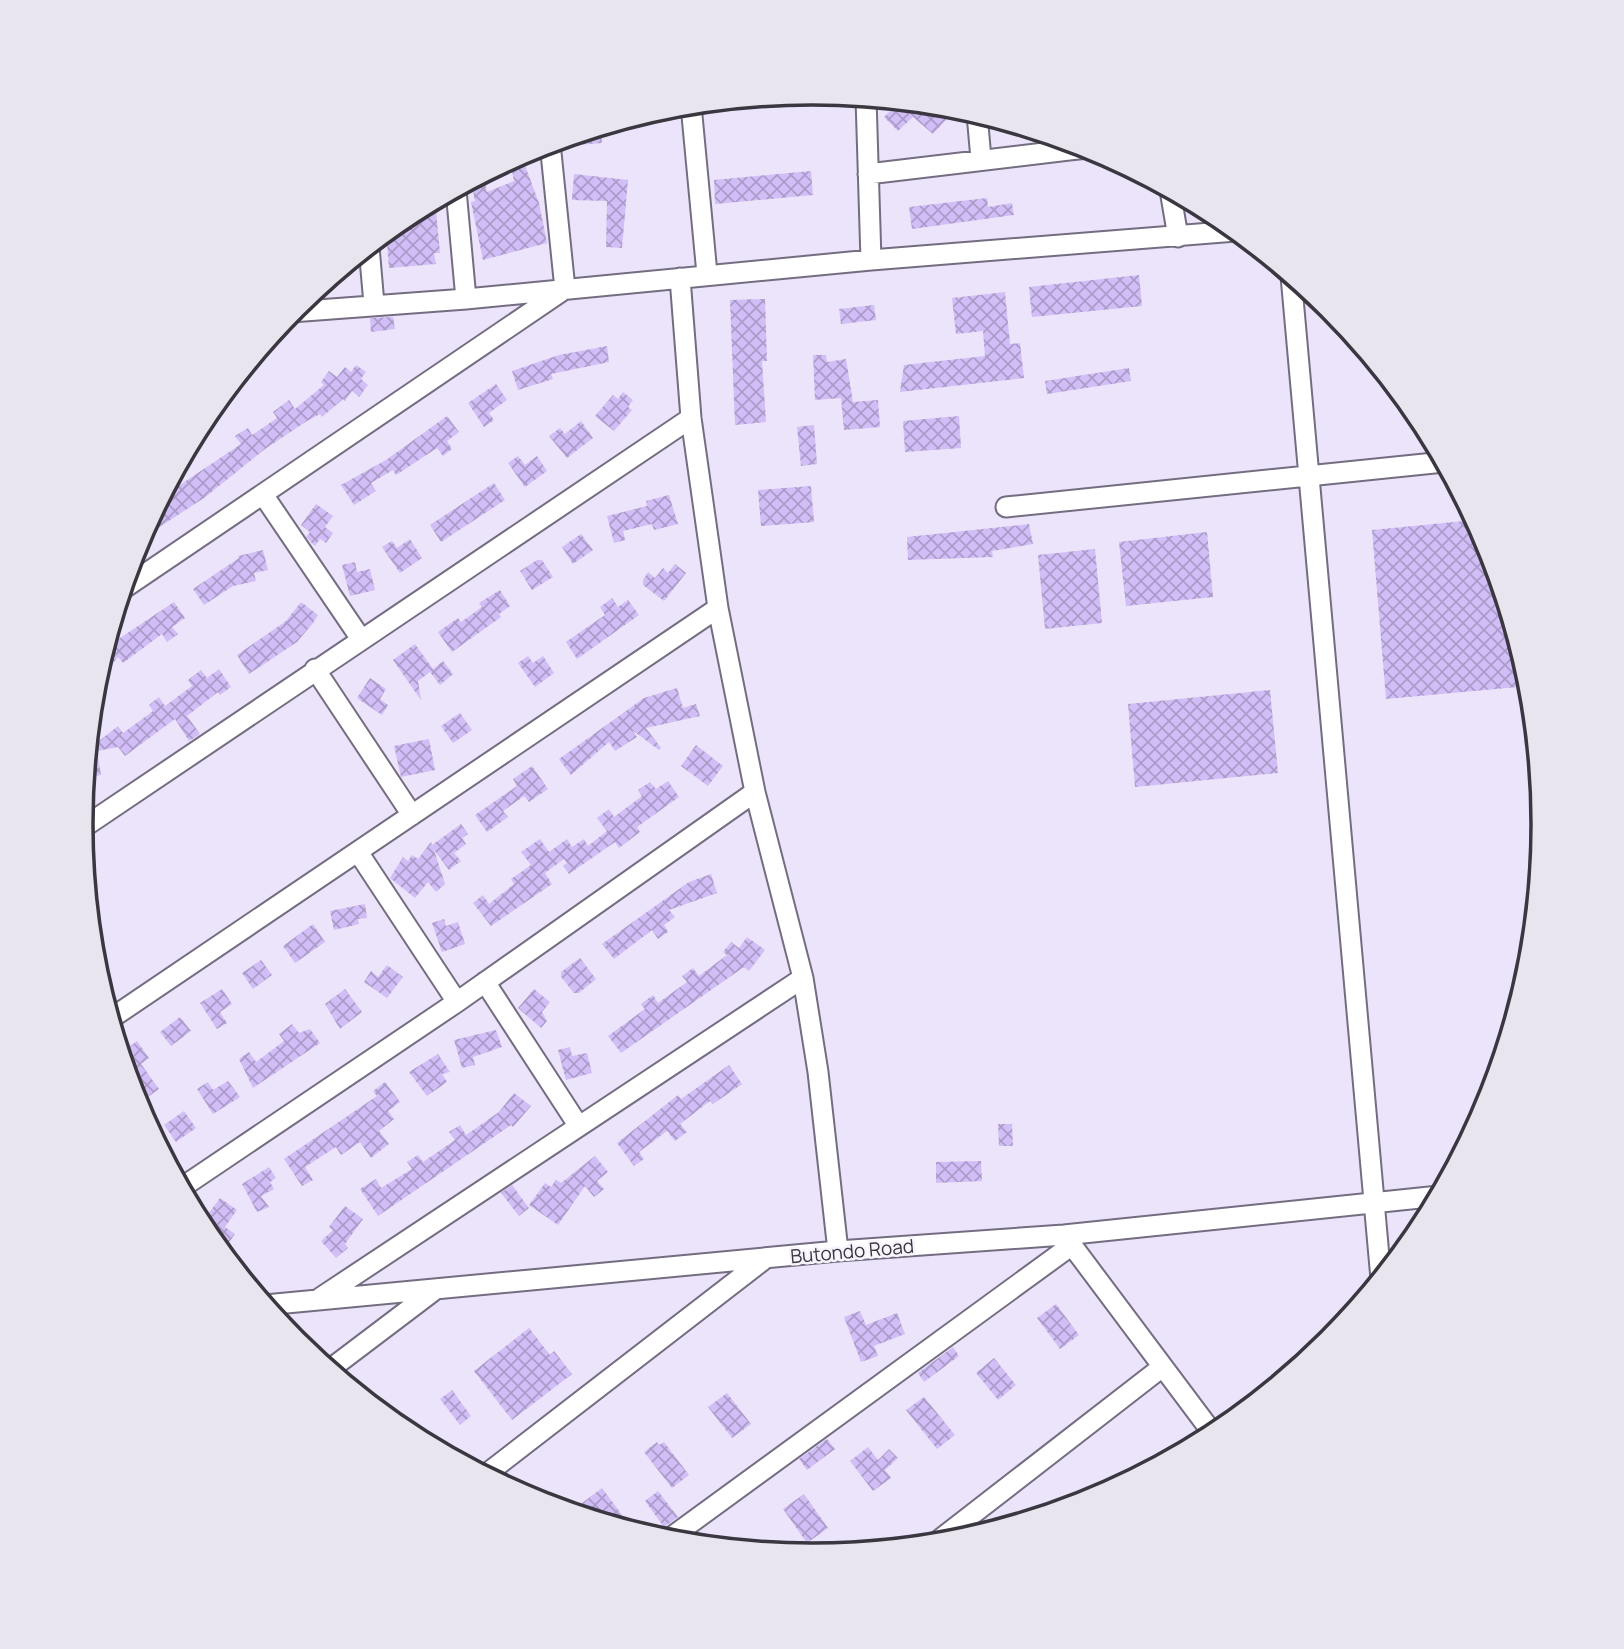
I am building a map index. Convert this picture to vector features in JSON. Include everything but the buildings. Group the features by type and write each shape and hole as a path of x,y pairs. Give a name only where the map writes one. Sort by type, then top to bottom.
{"street":[{"path":"866,108 871,260"},
{"path":"692,116 707,274"},
{"path":"978,125 981,159"},
{"path":"869,174 1057,148"},
{"path":"551,155 565,289"},
{"path":"457,199 466,299"},
{"path":"1172,202 1178,237"},
{"path":"309,310 466,299 871,260 1221,233"},
{"path":"370,257 374,304"},
{"path":"680,278 691,418 718,608 755,792 803,978 818,1072 838,1251"},
{"path":"135,581 565,289"},
{"path":"1292,290 1379,1266"},
{"path":"93,821 691,418"},
{"path":"1006,507 1434,463"},
{"path":"264,496 361,639"},
{"path":"118,1014 718,608"},
{"path":"315,669 412,815"},
{"path":"188,1183 457,1002 755,792"},
{"path":"358,852 457,1002"},
{"path":"316,1300 803,978"},
{"path":"485,982 578,1125"},
{"name":"Butondo Road","path":"276,1304 838,1251 1068,1240 1427,1197"},
{"path":"679,1531 1068,1240 1207,1426"},
{"path":"495,1470 766,1258"},
{"path":"337,1364 436,1289"},
{"path":"952,1530 1161,1368"}]}
